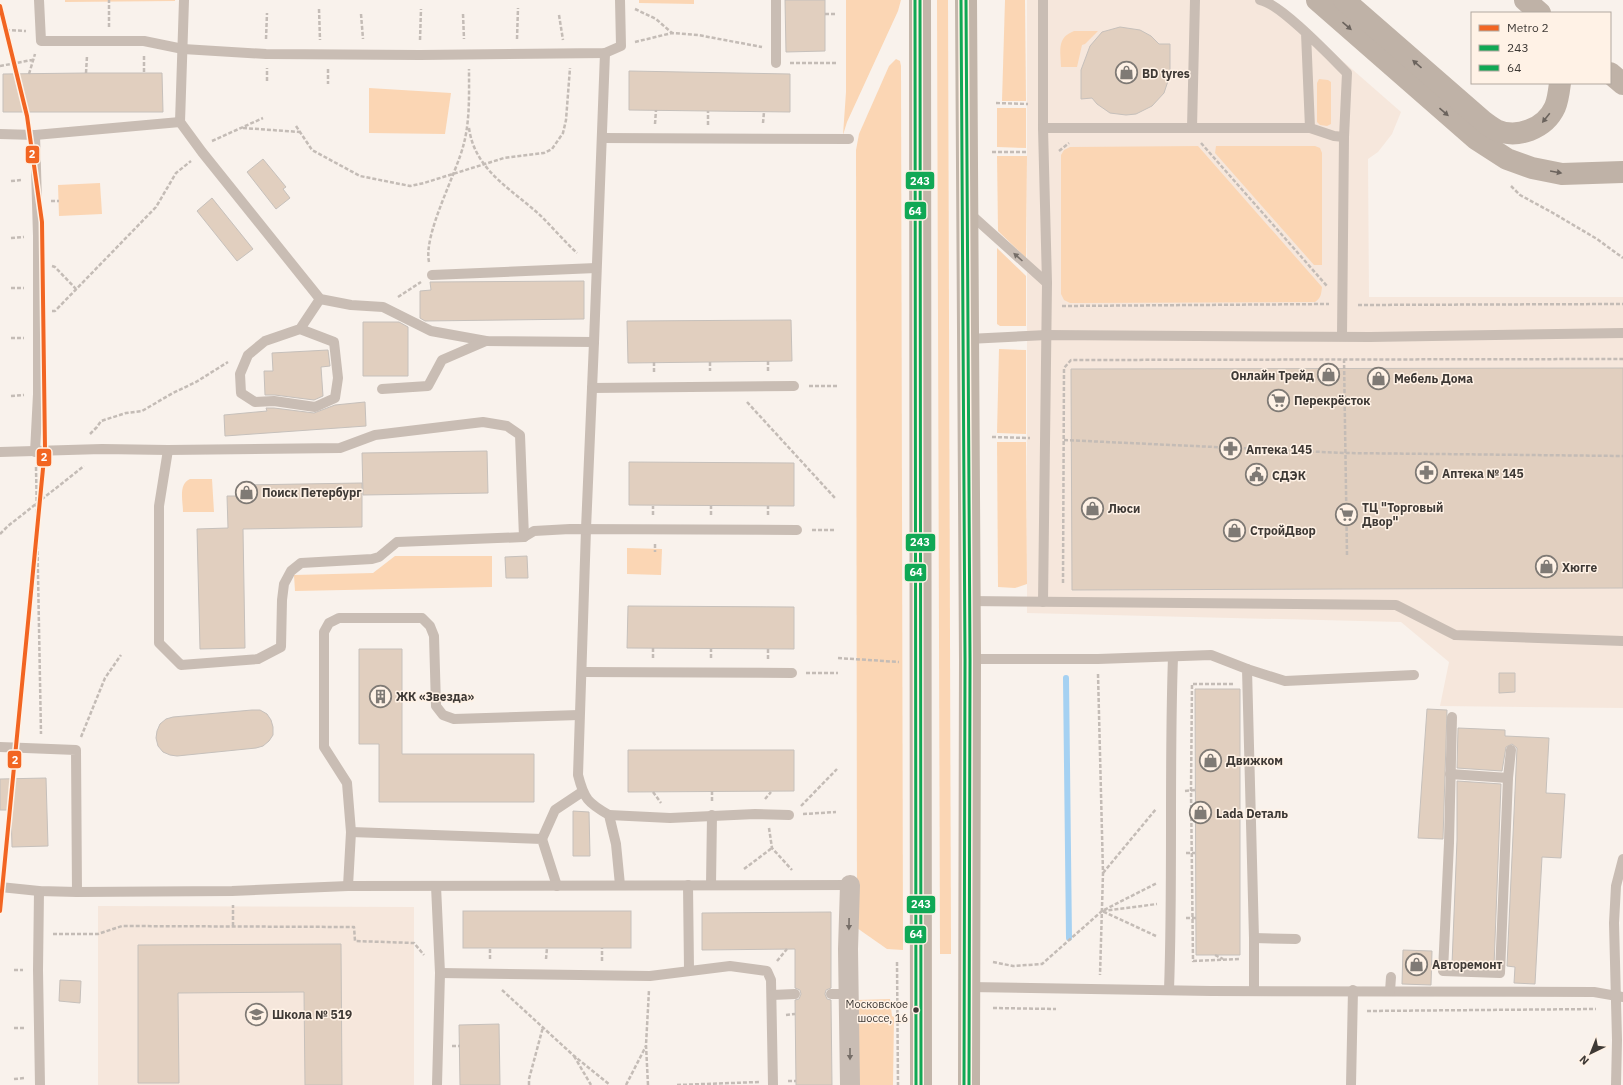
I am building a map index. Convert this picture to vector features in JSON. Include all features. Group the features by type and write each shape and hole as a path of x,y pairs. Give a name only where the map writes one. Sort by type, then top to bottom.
{"main road":[{"path":"920,0 921,1085"},
{"path":"966,0 968,212 968,601 970,659 970,1085"},
{"path":"1318,0 1476,140 1508,160 1532,168 1562,174 1623,172"},
{"path":"1344,0 1482,121 1496,130 1512,134 1527,131 1541,125 1554,109 1559,94 1560,84"},
{"path":"1510,0 1520,12"},
{"path":"1525,0 1539,12"},
{"path":"1611,74 1623,84"}],"street":[{"path":"850,885 848,949 840,994 850,1085"}],"lane":[{"path":"39,0 41,41 144,41 183,49 266,54 420,55 517,53 605,54 620,46 620,1"},
{"path":"184,0 180,122 200,150 320,299 351,305 383,307 431,331 486,341 594,342"},
{"path":"776,0 776,63"},
{"path":"1043,0 1043,128 1047,283 1043,602"},
{"path":"1192,128 1195,0"},
{"path":"1260,0 1279,9 1348,73 1344,137 1342,336"},
{"path":"1306,33 1310,128"},
{"path":"605,54 595,268 594,342 582,672 579,715 578,775 582,792 592,805 609,815 670,818 712,815 792,815"},
{"path":"0,134 35,135 180,122"},
{"path":"1043,128 1310,128 1334,136 1344,137"},
{"path":"35,135 38,265 38,394 35,452"},
{"path":"602,138 849,139"},
{"path":"968,212 1047,283"},
{"path":"432,275 595,268"},
{"path":"300,330 320,299"},
{"path":"300,330 334,342 338,378 335,398 315,407 274,401 254,402 241,393 240,374 248,355 265,341 300,330"},
{"path":"968,338 1047,335 1342,336 1623,334"},
{"path":"382,389 428,386 442,360 486,341"},
{"path":"592,388 794,386"},
{"path":"0,452 96,449 168,450 340,448 375,436 483,422 507,426 520,435 524,536"},
{"path":"168,450 159,506 158,643 181,665 258,659 281,646 282,600 284,584 291,571 301,563 372,560 379,557 397,542 524,536 534,531 797,530"},
{"path":"968,601 1396,605 1455,635 1623,641"},
{"path":"348,886 351,832 347,783 324,747 324,632 329,623 339,618 422,618 430,626 434,636 436,706 443,715 454,719 579,715"},
{"path":"970,659 1098,659 1211,655 1247,669 1285,681 1414,675"},
{"path":"1169,990 1171,943 1170,727 1173,657"},
{"path":"1247,669 1255,958 1254,990"},
{"path":"582,672 792,673"},
{"path":"1452,717 1449,843 1442,971 1500,973 1508,778 1511,750"},
{"path":"0,746 76,750 77,892"},
{"path":"1450,774 1508,778"},
{"path":"557,886 542,839 555,810 582,792"},
{"path":"609,815 616,844 620,885"},
{"path":"711,885 712,815"},
{"path":"351,832 542,839"},
{"path":"1616,1085 1616,1011 1619,996 1614,923 1616,886 1623,859"},
{"path":"688,885 689,970"},
{"path":"0,887 39,891 77,892 232,890 348,886 850,885"},
{"path":"436,886 440,973 437,1085"},
{"path":"39,891 38,934 40,1085"},
{"path":"1254,938 1296,939"},
{"path":"440,973 486,975 650,976 730,966 767,970 771,980 772,995 772,1083"},
{"path":"1466,990 1467,972"},
{"path":"1390,977 1390,991"},
{"path":"969,987 1169,990 1466,990 1594,992 1619,996"},
{"path":"1351,1085 1353,990"},
{"path":"772,995 795,994"}],"path":[{"path":"108,41 109,0"},
{"path":"620,1 656,19 672,33"},
{"path":"420,55 421,8"},
{"path":"517,53 518,8"},
{"path":"319,9 320,54"},
{"path":"266,54 267,13"},
{"path":"362,14 364,54"},
{"path":"463,14 467,54 468,125 470,140 494,178 520,197 543,218 560,237 595,268"},
{"path":"825,14 836,14"},
{"path":"296,126 312,150 360,176 410,186 512,157 544,153 552,149 558,141 563,133 566,120 568,53 559,15"},
{"path":"620,46 672,33 698,35 776,50"},
{"path":"29,74 32,60 41,41"},
{"path":"0,66 32,60"},
{"path":"776,63 836,63"},
{"path":"38,312 56,311 156,207 176,173 200,150 263,118"},
{"path":"383,307 432,275 428,256 430,238 464,144 468,125"},
{"path":"241,128 300,132"},
{"path":"992,152 1057,152 1071,142"},
{"path":"1207,142 1199,142 1327,286"},
{"path":"1512,186 1520,195 1572,224 1623,258"},
{"path":"38,265 55,267 76,289"},
{"path":"1327,279 1327,292"},
{"path":"1327,298 1327,304"},
{"path":"74,450 101,421 126,413 142,411 196,382 225,363 248,355"},
{"path":"1344,359 1344,453 1347,555"},
{"path":"1063,584 1064,368 1070,360 1623,359"},
{"path":"733,386 835,498"},
{"path":"794,386 837,386"},
{"path":"992,437 1030,438 1030,431"},
{"path":"1071,441 1344,453 1623,456"},
{"path":"0,534 36,503 90,461 96,449"},
{"path":"35,452 41,748"},
{"path":"797,530 835,530"},
{"path":"76,750 105,678 120,654"},
{"path":"1098,659 1102,873 1100,989"},
{"path":"792,673 838,673"},
{"path":"1248,684 1192,684 1192,960 1255,958"},
{"path":"792,815 836,769"},
{"path":"1102,873 1170,792"},
{"path":"792,815 836,812"},
{"path":"767,814 772,848 806,885"},
{"path":"722,885 772,848"},
{"path":"993,962 1012,966 1042,964 1102,911 1171,876"},
{"path":"232,890 233,926"},
{"path":"1102,911 1171,902"},
{"path":"1102,911 1171,943"},
{"path":"38,934 98,934 122,926 354,927 355,941 414,943 440,973"},
{"path":"1215,955 1225,960"},
{"path":"897,962 898,1085"},
{"path":"486,975 573,1054 610,1085"},
{"path":"648,1085 646,1045 650,976"},
{"path":"993,1008 1056,1009"},
{"path":"1352,1011 1601,1009 1616,1011"},
{"path":"529,1085 529,1079 543,1027"},
{"path":"626,1085 646,1045"},
{"path":"573,1054 591,1085"},
{"path":"677,1085 772,1083"}],"shaded area":[{"path":"65,0 175,0 175,1 65,2"},
{"path":"639,0 694,0 694,4 639,3"},
{"path":"846,0 901,0 898,11 847,122 843,135 846,92"},
{"path":"937,0 948,0 951,954 940,954"},
{"path":"1005,0 1025,0 1026,101 1002,101"},
{"path":"1027,0 1273,0 1401,112 1392,134 1378,152 1368,159 1369,297 1623,297 1623,708 1440,706 1449,662 1401,622 1027,613"},
{"path":"1074,31 1098,31 1085,44 1082,45 1077,67 1061,67 1060,50 1062,41 1064,37"},
{"path":"896,59 900,61 901,66 903,950 887,949 857,928 856,150 859,134 889,66"},
{"path":"1319,79 1328,80 1331,82 1331,124 1327,126 1320,125 1317,122 1317,83"},
{"path":"369,88 451,93 445,134 369,133"},
{"path":"997,108 1026,108 1026,148 997,147"},
{"path":"1198,146 1322,287 1320,298 1315,302 1070,303 1064,300 1061,294 1061,155 1064,150 1070,147"},
{"path":"1216,146 1315,146 1320,148 1322,153 1322,265 1314,265 1215,153"},
{"path":"997,156 1027,156 1026,258 998,231"},
{"path":"100,183 102,214 59,216 58,185"},
{"path":"997,248 1026,276 1026,326 1000,326 997,324"},
{"path":"999,349 1026,350 1026,434 997,433"},
{"path":"997,442 1026,442 1027,584 1015,588 998,587"},
{"path":"190,479 212,479 214,512 183,512 183,489 186,481"},
{"path":"627,548 662,549 661,575 627,574"},
{"path":"395,556 492,556 492,587 295,591 294,575 373,573"},
{"name":"Школа № 519","path":"98,906 414,907 414,1085 98,1085"},
{"path":"890,999 892,1016 894,1017 893,1085 857,1085 857,1000"}],"building":[{"path":"785,0 825,0 825,51 786,52"},
{"name":"BD tyres","path":"1120,27 1140,30 1151,36 1159,44 1170,44 1170,75 1164,93 1152,106 1136,114 1126,115 1110,113 1097,104 1092,98 1081,99 1081,70 1090,46 1102,32"},
{"path":"629,71 790,74 790,112 629,110"},
{"path":"162,73 163,112 3,112 3,74"},
{"path":"263,159 286,187 283,189 290,198 276,209 247,172"},
{"path":"212,198 253,249 237,261 197,211"},
{"path":"584,281 584,319 425,321 420,318 420,291 431,290 430,282"},
{"path":"791,320 792,361 628,363 627,321"},
{"path":"363,322 399,322 408,327 408,376 363,376"},
{"path":"328,350 330,366 321,367 323,396 314,400 265,395 264,371 273,371 272,353"},
{"name":"ТЦ \"Торговый Двор\"","path":"1623,368 1623,588 1072,590 1071,369"},
{"path":"365,402 366,426 225,436 224,415 267,411 266,408 314,413 335,405"},
{"path":"487,451 488,493 363,495 362,453"},
{"path":"629,462 794,463 794,506 629,505"},
{"path":"362,483 362,527 243,529 245,648 200,649 197,529 228,528 227,496 242,496 242,485"},
{"path":"527,556 528,578 506,578 505,557"},
{"path":"628,606 794,607 794,649 627,648"},
{"name":"ЖК «Звезда»","path":"359,649 402,649 402,754 534,754 534,802 379,802 379,744 359,744"},
{"path":"1499,673 1515,673 1515,692 1499,693"},
{"path":"1195,689 1240,689 1240,955 1196,955"},
{"path":"1427,709 1447,710 1443,839 1418,838"},
{"path":"260,710 267,714 271,720 273,735 263,746 177,756 163,752 158,746 156,738 157,731 160,724 166,719 173,717"},
{"path":"1458,728 1505,730 1505,736 1549,738 1546,793 1565,794 1561,858 1542,857 1535,984 1514,983 1515,967 1507,966 1517,748 1512,744 1506,747 1502,771 1457,768"},
{"path":"628,750 794,750 794,791 628,792"},
{"path":"46,778 48,846 12,847 11,810 0,810 0,779"},
{"path":"1457,781 1501,784 1494,966 1452,964 1457,840"},
{"path":"573,811 589,812 590,856 573,856"},
{"path":"463,911 631,911 631,948 463,948"},
{"path":"831,912 831,988 826,990 825,994 827,999 831,1000 832,1085 796,1085 795,1000 799,999 801,994 800,990 795,988 795,949 702,950 702,913"},
{"path":"341,944 342,1085 305,1085 304,992 178,993 179,1083 138,1083 138,945"},
{"name":"Авторемонт","path":"1403,950 1432,951 1431,985 1402,984"},
{"path":"60,980 81,981 80,1003 59,1001"},
{"path":"499,1024 500,1085 460,1085 459,1025"}],"waterway":[{"path":"1066,678 1069,938"}],"metro line":[{"name":"2","path":"0,6 27,116 42,222 45,448 0,911"}],"transit line":[{"name":"64","path":"915,0 916,1085"},
{"name":"243","path":"920,0 921,1085"},
{"name":"64","path":"961,0 965,659 964,1085"},
{"name":"243","path":"966,0 970,659 969,1085"}],"place":[{"name":"BD tyres","path":"1126,73"},
{"name":"Онлайн Трейд","path":"1329,375"},
{"name":"Мебель Дома","path":"1378,378"},
{"name":"Перекрёсток","path":"1278,400"},
{"name":"Аптека 145","path":"1230,449"},
{"name":"Аптека № 145","path":"1426,473"},
{"name":"СДЭК","path":"1257,475"},
{"name":"Поиск Петербург","path":"247,492"},
{"name":"Люси","path":"1093,508"},
{"name":"ТЦ \"Торговый Двор\"","path":"1347,514"},
{"name":"СтройДвор","path":"1234,530"},
{"name":"Хюгге","path":"1546,567"},
{"name":"ЖК «Звезда»","path":"381,696"},
{"name":"Движком","path":"1211,760"},
{"name":"Lada Dеталь","path":"1201,813"},
{"name":"Авторемонт","path":"1417,964"},
{"name":"Московское шоссе, 16","path":"916,1010"},
{"name":"Школа № 519","path":"256,1014"}]}
